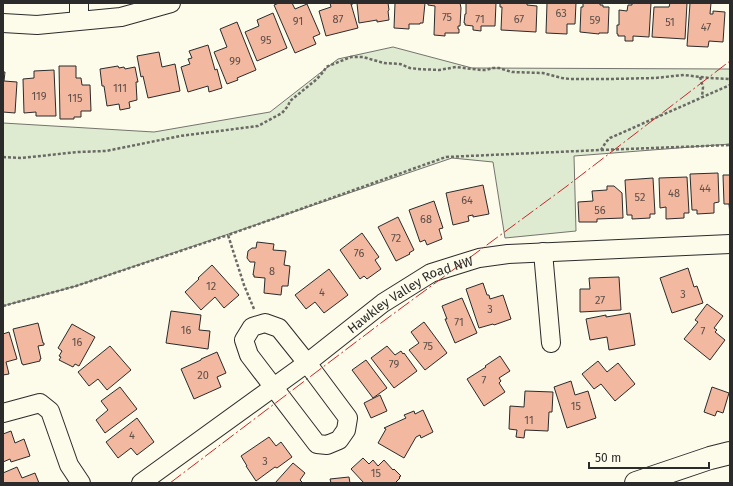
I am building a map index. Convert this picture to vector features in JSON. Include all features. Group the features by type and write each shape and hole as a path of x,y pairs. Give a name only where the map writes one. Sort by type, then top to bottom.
{"main road":[{"path":"636,483 710,458 730,453"}],"street":[{"path":"3,23 37,25 79,12 121,17 170,3"},
{"name":"Hawkley Valley Road NW","path":"141,483 307,362 383,303 431,274 479,258 508,254 730,244"},
{"path":"543,252 551,343"},
{"path":"265,323 279,328 307,362 348,418 346,430 339,440 327,445 318,444 249,355 244,340 252,327 265,323"},
{"path":"3,413 40,403 50,411 70,465 81,483"}],"path":[{"path":"3,157 21,158 78,152 106,151 180,136 213,133 258,126 282,113 290,101 316,79 326,67 351,57 400,64 418,69 439,70 456,67 486,70 499,68 512,72 543,73 562,78 655,78 684,75 730,80"},
{"path":"700,77 703,86 702,97"},
{"path":"601,150 610,138 730,85"},
{"path":"3,306 76,286 228,235 446,157 730,145"},
{"path":"228,235 244,284 256,313"}],"green space":[{"path":"393,47 472,68 730,69 730,144 574,156 576,231 505,238 493,162 452,158 76,286 3,306 3,123 154,132 270,112 338,59"}],"building":[{"path":"279,3 292,3 295,9 307,4 320,34 313,37 316,44 295,53 274,5"},
{"path":"330,3 353,3 351,4 358,28 326,36 319,11 331,7"},
{"path":"357,3 388,3 389,20 359,23"},
{"path":"395,3 425,3 423,23 409,24 409,29 394,28"},
{"path":"428,3 460,3 460,26 458,26 459,33 445,33 445,36 434,35 435,6 428,5"},
{"path":"466,3 496,3 495,26 481,26 481,31 473,30 473,26 465,25"},
{"path":"500,3 527,3 527,5 537,6 536,32 501,30 502,7 500,7"},
{"path":"547,3 576,3 575,24 567,24 567,34 546,33"},
{"path":"583,3 600,3 603,7 609,7 608,33 599,34 580,32 581,7 583,7"},
{"path":"632,3 651,3 649,37 633,36 633,41 625,41 625,36 618,36 617,34 617,25 619,25 619,10 627,11 628,5 632,5"},
{"path":"670,3 687,3 685,39 652,37 654,7 669,7"},
{"path":"690,3 711,3 710,14 713,14 713,11 725,12 723,42 709,41 708,47 687,46"},
{"path":"273,13 287,48 257,61 245,32 259,26 257,20"},
{"path":"237,22 256,70 227,84 214,52 227,47 220,29"},
{"path":"208,45 222,88 209,92 208,86 188,92 181,67 190,64 188,59 192,58 189,51"},
{"path":"159,52 162,67 175,64 180,91 148,98 143,76 141,77 137,56"},
{"path":"59,66 76,66 76,78 81,78 82,85 90,85 91,111 81,111 81,117 74,117 74,119 60,119"},
{"path":"118,66 119,68 124,67 125,69 135,67 138,82 136,82 137,100 129,102 130,108 120,110 119,104 107,106 100,69"},
{"path":"54,70 56,116 36,116 36,112 24,113 23,79 34,78 34,71"},
{"path":"3,72 5,72 4,81 17,82 15,113 3,112"},
{"path":"718,173 719,202 714,203 714,213 697,214 697,210 692,210 690,174"},
{"path":"723,175 730,175 730,215 729,204 724,204"},
{"path":"687,177 689,213 684,213 684,218 666,219 666,207 660,208 659,178"},
{"path":"653,178 655,214 650,214 650,218 632,219 632,215 627,215 625,180"},
{"path":"483,185 489,214 473,217 473,215 468,216 469,221 453,225 446,193"},
{"path":"607,186 614,186 622,193 623,218 597,219 597,222 579,222 578,202 593,201 592,191 607,190"},
{"path":"434,201 443,228 439,229 442,239 427,245 425,240 420,242 409,210"},
{"path":"398,217 414,250 409,253 410,254 396,261 378,227"},
{"path":"362,233 379,257 375,260 381,269 367,279 364,276 360,279 340,250"},
{"path":"257,242 274,244 273,250 286,251 284,265 290,266 288,286 282,286 281,295 264,293 265,278 254,277 253,275 255,262 250,262 247,258 248,251 252,248 256,248"},
{"path":"212,265 239,295 224,308 215,297 201,310 185,292"},
{"path":"688,268 694,287 697,286 703,303 672,313 660,278"},
{"path":"329,269 348,295 324,313 315,302 306,309 295,295"},
{"path":"619,277 621,310 580,312 580,289 590,289 589,278"},
{"path":"483,283 490,299 503,295 511,319 479,328 466,289"},
{"path":"462,298 477,333 455,343 445,319 447,319 442,306"},
{"path":"707,304 723,316 714,328 717,330 715,332 725,340 710,360 684,339 698,322 695,320"},
{"path":"171,311 201,315 199,330 210,331 208,349 166,343"},
{"path":"630,313 635,345 609,350 607,337 590,340 586,319 606,315 606,317"},
{"path":"424,322 447,353 425,370 409,350 419,343 411,332"},
{"path":"38,323 44,343 44,345 38,346 41,359 40,361 23,365 13,329"},
{"path":"72,324 95,337 79,366 75,364 73,367 59,360 61,357 59,356 62,351 58,348"},
{"path":"9,332 17,359 6,362 9,374 3,375 3,334"},
{"path":"110,346 131,370 107,390 98,379 89,386 78,372"},
{"path":"387,346 395,355 401,351 403,354 404,353 417,371 394,388 371,358"},
{"path":"217,352 226,373 217,377 221,387 194,399 181,369"},
{"path":"500,356 510,371 499,378 501,381 499,383 505,392 484,406 467,379"},
{"path":"366,360 387,388 373,398 352,370"},
{"path":"598,361 607,372 618,363 635,384 615,401 601,384 594,389 582,374"},
{"path":"571,381 575,395 588,391 596,418 567,428 554,387"},
{"path":"120,387 137,409 105,433 96,420 108,410 101,401"},
{"path":"712,387 729,393 723,413 717,411 715,416 704,412"},
{"path":"525,391 553,392 552,412 549,412 548,431 525,430 524,438 516,437 517,430 509,429 510,406 524,407"},
{"path":"380,395 387,411 371,418 364,403"},
{"path":"423,410 433,432 421,438 420,435 416,437 404,458 378,443 386,429 384,428 406,418 404,415 414,411 415,414"},
{"path":"137,418 154,442 137,455 131,448 118,458 106,442"},
{"path":"11,431 15,443 24,439 30,456 11,462 10,459 3,462 3,434"},
{"path":"269,437 276,446 281,442 292,457 256,481 241,456"},
{"path":"363,458 369,464 373,460 378,466 384,460 401,476 399,477 400,478 395,483 364,483 351,469"},
{"path":"293,463 305,473 300,480 303,483 275,483"},
{"path":"17,467 22,478 35,473 39,483 3,483 3,473"},
{"path":"349,477 350,483 331,483 330,479"}],"power":[{"path":"170,483 385,320 567,186 730,61"}]}
